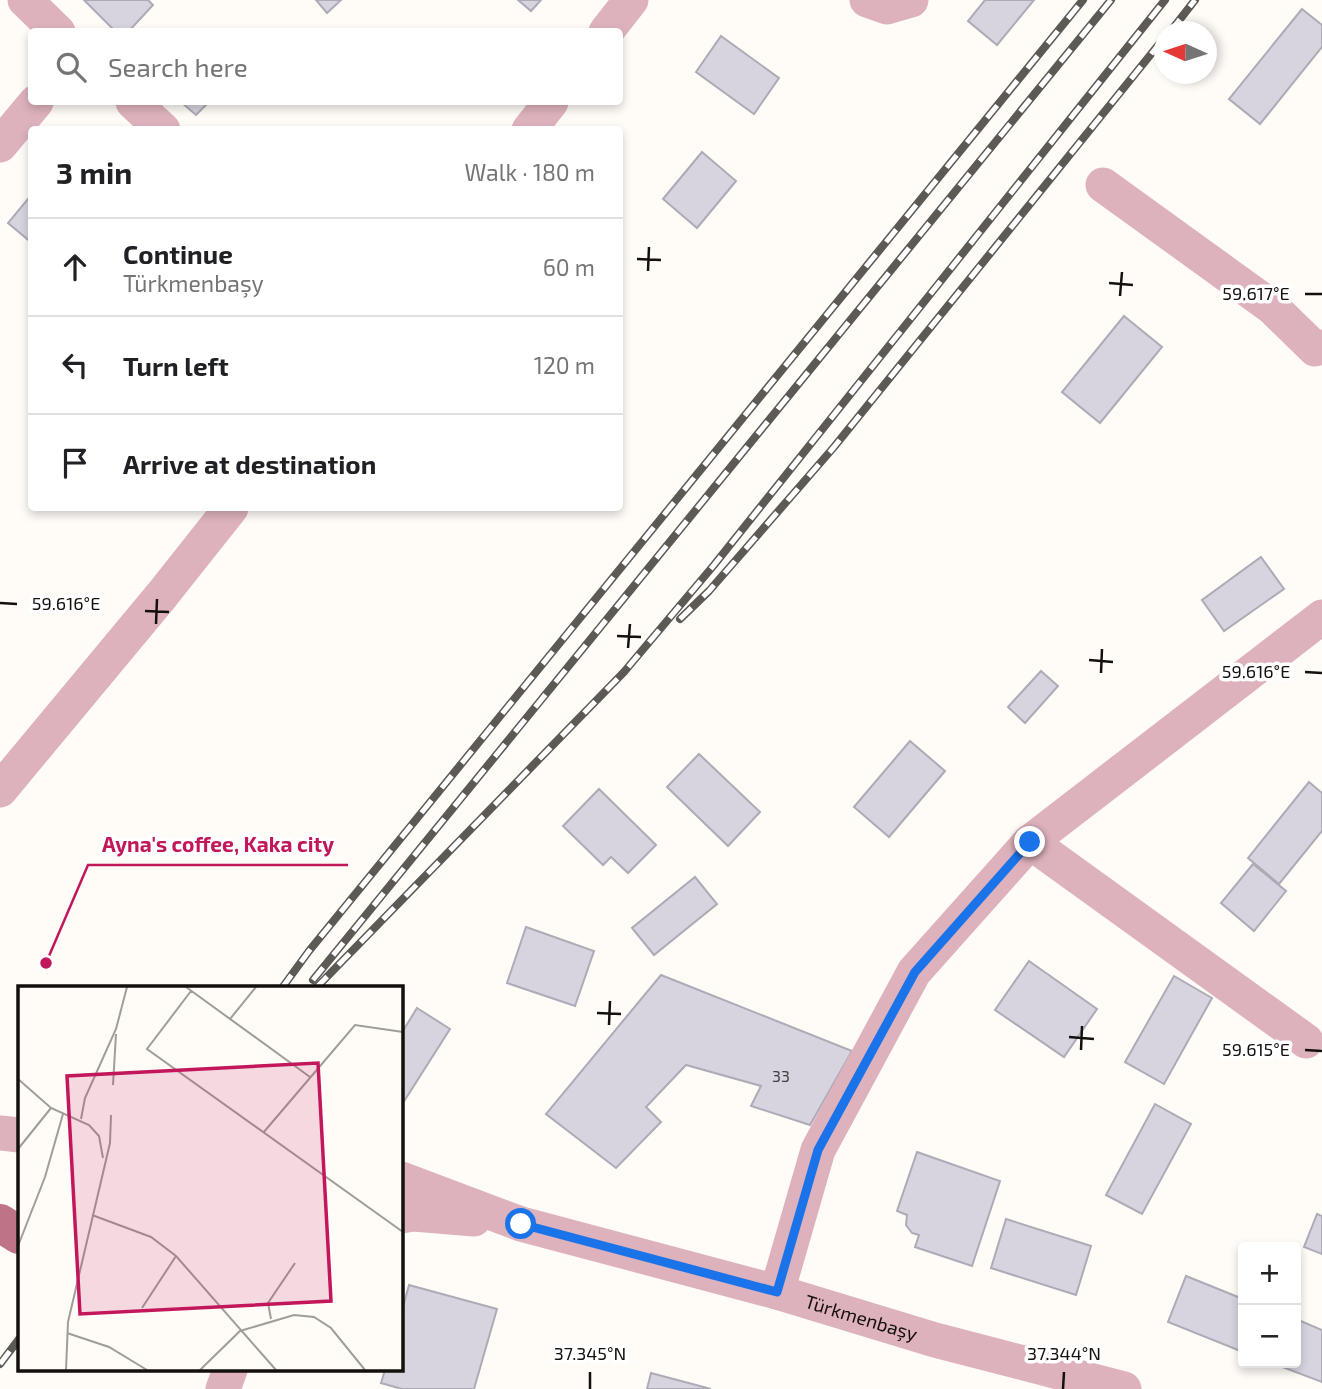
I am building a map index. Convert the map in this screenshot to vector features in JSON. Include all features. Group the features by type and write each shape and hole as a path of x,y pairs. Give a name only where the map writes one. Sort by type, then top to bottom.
{"main road":[{"path":"0,1223 18,1234"}],"street":[{"path":"25,0 54,28"},
{"path":"609,28 631,0"},
{"path":"867,0 887,7 911,0"},
{"path":"0,145 33,105"},
{"path":"136,105 159,126"},
{"path":"532,126 549,105"},
{"path":"1104,185 1272,307 1315,349 1322,347"},
{"path":"0,790 229,511"},
{"path":"777,1292 818,1150 915,972 1030,842 1322,617"},
{"path":"1030,842 1306,1041"},
{"path":"0,1133 18,1135"},
{"name":"Türkmenbaşy","path":"402,1179 521,1224 777,1292 935,1340 1124,1389"},
{"path":"402,1216 414,1214 521,1224"},
{"path":"223,1389 229,1372"}],"building":[{"path":"84,0 148,0 153,5 132,28 112,28"},
{"path":"316,0 341,0 327,13"},
{"path":"518,0 541,0 531,11"},
{"path":"985,0 1034,0 997,45 968,21"},
{"path":"1302,9 1322,25 1322,47 1260,124 1229,99"},
{"path":"721,36 779,78 754,114 696,72"},
{"path":"184,105 206,105 196,115"},
{"path":"702,152 736,181 697,228 663,199"},
{"path":"28,199 28,240 8,223"},
{"path":"1124,316 1162,347 1100,423 1062,392"},
{"path":"1261,557 1284,589 1224,631 1202,600"},
{"path":"1041,671 1058,686 1025,723 1008,707"},
{"path":"910,741 945,771 889,837 854,807"},
{"path":"699,754 760,812 728,846 667,787"},
{"path":"1309,782 1322,793 1322,831 1279,884 1248,858"},
{"path":"599,789 656,845 628,873 611,857 603,865 563,826"},
{"path":"1253,864 1286,891 1254,931 1221,903"},
{"path":"695,877 717,904 654,955 632,928"},
{"path":"526,927 594,951 575,1006 507,983"},
{"path":"1029,961 1097,1009 1064,1057 995,1010"},
{"path":"661,975 852,1051 810,1125 751,1106 761,1086 686,1065 646,1107 661,1122 616,1168 546,1114"},
{"path":"1174,976 1212,998 1164,1084 1125,1062"},
{"path":"417,1008 450,1029 402,1104 402,1032"},
{"path":"1155,1104 1191,1124 1142,1214 1106,1195"},
{"path":"917,1152 1000,1181 972,1266 915,1247 919,1235 912,1233 906,1225 907,1215 897,1211"},
{"path":"1317,1214 1322,1216 1322,1254 1304,1247"},
{"path":"1006,1219 1091,1246 1076,1295 991,1268"},
{"path":"1186,1276 1238,1297 1238,1350 1168,1322"},
{"path":"409,1285 497,1309 474,1389 402,1389 381,1383 384,1372 402,1372 402,1310"},
{"path":"1301,1321 1322,1330 1322,1382 1285,1368 1301,1368"},
{"path":"651,1373 711,1389 647,1389"}],"railway":[{"path":"283,986 309,951 1083,0"},
{"path":"313,980 1111,0"},
{"path":"318,986 624,672 714,565 1165,0"},
{"path":"1179,21 1195,0"},
{"path":"680,619 709,591 834,447 1154,50"},
{"path":"0,1364 18,1340"}],"place":[{"name":"Ayna's coffee, Kaka city","path":"46,963"}],"route":[{"path":"521,1224 777,1292 818,1150 915,972 1030,842"}]}
